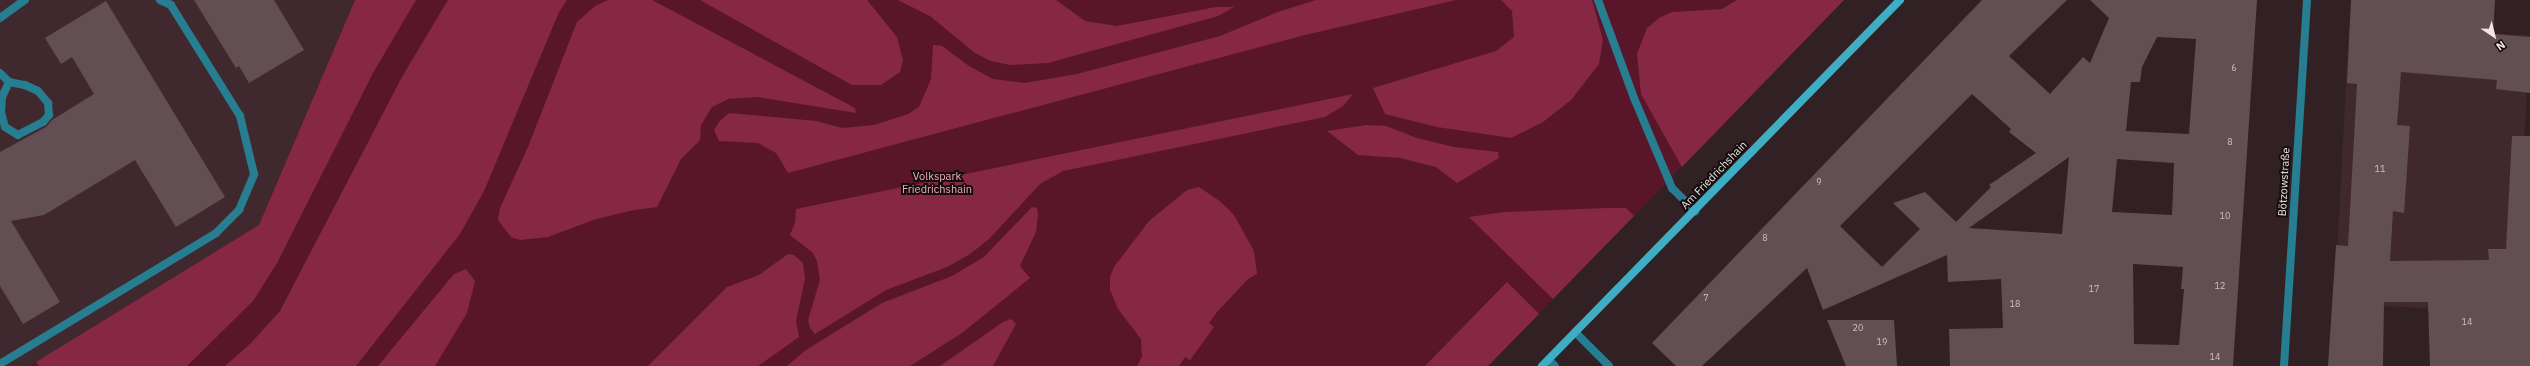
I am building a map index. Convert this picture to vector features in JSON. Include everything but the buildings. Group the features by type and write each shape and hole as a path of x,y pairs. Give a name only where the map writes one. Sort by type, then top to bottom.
{"street":[{"path":"0,18 25,0"},
{"path":"0,364 216,233 239,210 254,174 240,116 171,5 160,0"},
{"path":"1598,0 1634,98 1668,181 1672,188 1694,211"},
{"name":"Am Friedrichshain","path":"1542,366 1900,0"},
{"name":"Bötzowstraße","path":"2284,366 2307,0"},
{"path":"0,73 9,82 25,85 38,91 48,103 49,115 43,122 18,135 5,127 1,112 2,97 9,82"},
{"path":"1575,332 1609,366"},
{"path":"1549,360 1555,366"}],"shaded area":[{"path":"0,0 355,0 259,225 30,366 0,366"},
{"path":"2349,26 2530,35 2515,313 2334,304"}],"green space":[{"name":"Volkspark Friedrichshain","path":"355,0 1844,0 1488,366 30,366 259,225"},
{"path":"355,0 416,0 373,73 277,263 253,301 187,366 39,366 36,362 259,225"},
{"path":"448,0 567,0 559,12 484,191 460,234 356,366 225,366 251,343 280,311 402,77"},
{"path":"608,0 652,0 855,108 856,113 758,97 728,99 712,107 701,125 700,140 681,159 657,207 634,210 596,219 548,237 520,240 511,237 498,220 500,208 528,147 577,22 595,6"},
{"path":"700,0 867,0 897,37 903,60 900,72 881,85 852,85"},
{"path":"898,0 1056,0 1085,21 1117,26 1216,7 1234,7 1218,16 1048,63 1010,65 991,61 975,53 930,16"},
{"path":"1316,0 1456,0 1305,35 788,173 776,153 758,143 719,141 714,130 719,122 729,113 816,121 842,128 874,125 908,114 919,107 931,79 933,45 942,46 969,66 993,79 1025,83 1077,74 1220,36 1278,12"},
{"path":"1501,0 1592,0 1603,40 1599,64 1571,100 1543,122 1511,138 1437,127 1385,114 1373,88 1496,51 1514,37 1512,11"},
{"path":"1737,0 1844,0 1682,167 1641,94 1637,54 1647,28 1659,18 1672,12 1722,9"},
{"path":"1353,94 1343,106 1325,117 1063,171 1040,184 989,239 970,254 947,267 886,290 815,334 810,328 808,320 820,280 817,261 813,253 790,235 795,223 796,209"},
{"path":"1367,125 1386,126 1417,138 1454,147 1498,152 1499,158 1457,183 1436,167 1400,158 1358,155 1327,131"},
{"path":"1199,187 1221,202 1234,215 1254,251 1257,274 1248,279 1217,312 1209,323 1214,327 1190,360 1185,357 1179,366 1137,366 1142,357 1141,339 1118,309 1110,290 1110,277 1114,267 1149,221 1187,190"},
{"path":"1032,207 1037,208 1038,214 1036,232 1020,266 1030,278 962,333 910,366 787,366 806,350 882,303 952,276 984,257"},
{"path":"1626,208 1634,216 1553,299 1469,217 1504,212"},
{"path":"788,254 794,255 803,263 805,278 796,321 799,337 758,366 648,366 727,287 759,275"},
{"path":"466,269 475,281 467,313 435,366 378,366 454,274"},
{"path":"1507,282 1539,314 1488,366 1425,366"},
{"path":"1011,319 1016,324 993,366 940,366 1003,322"}]}
